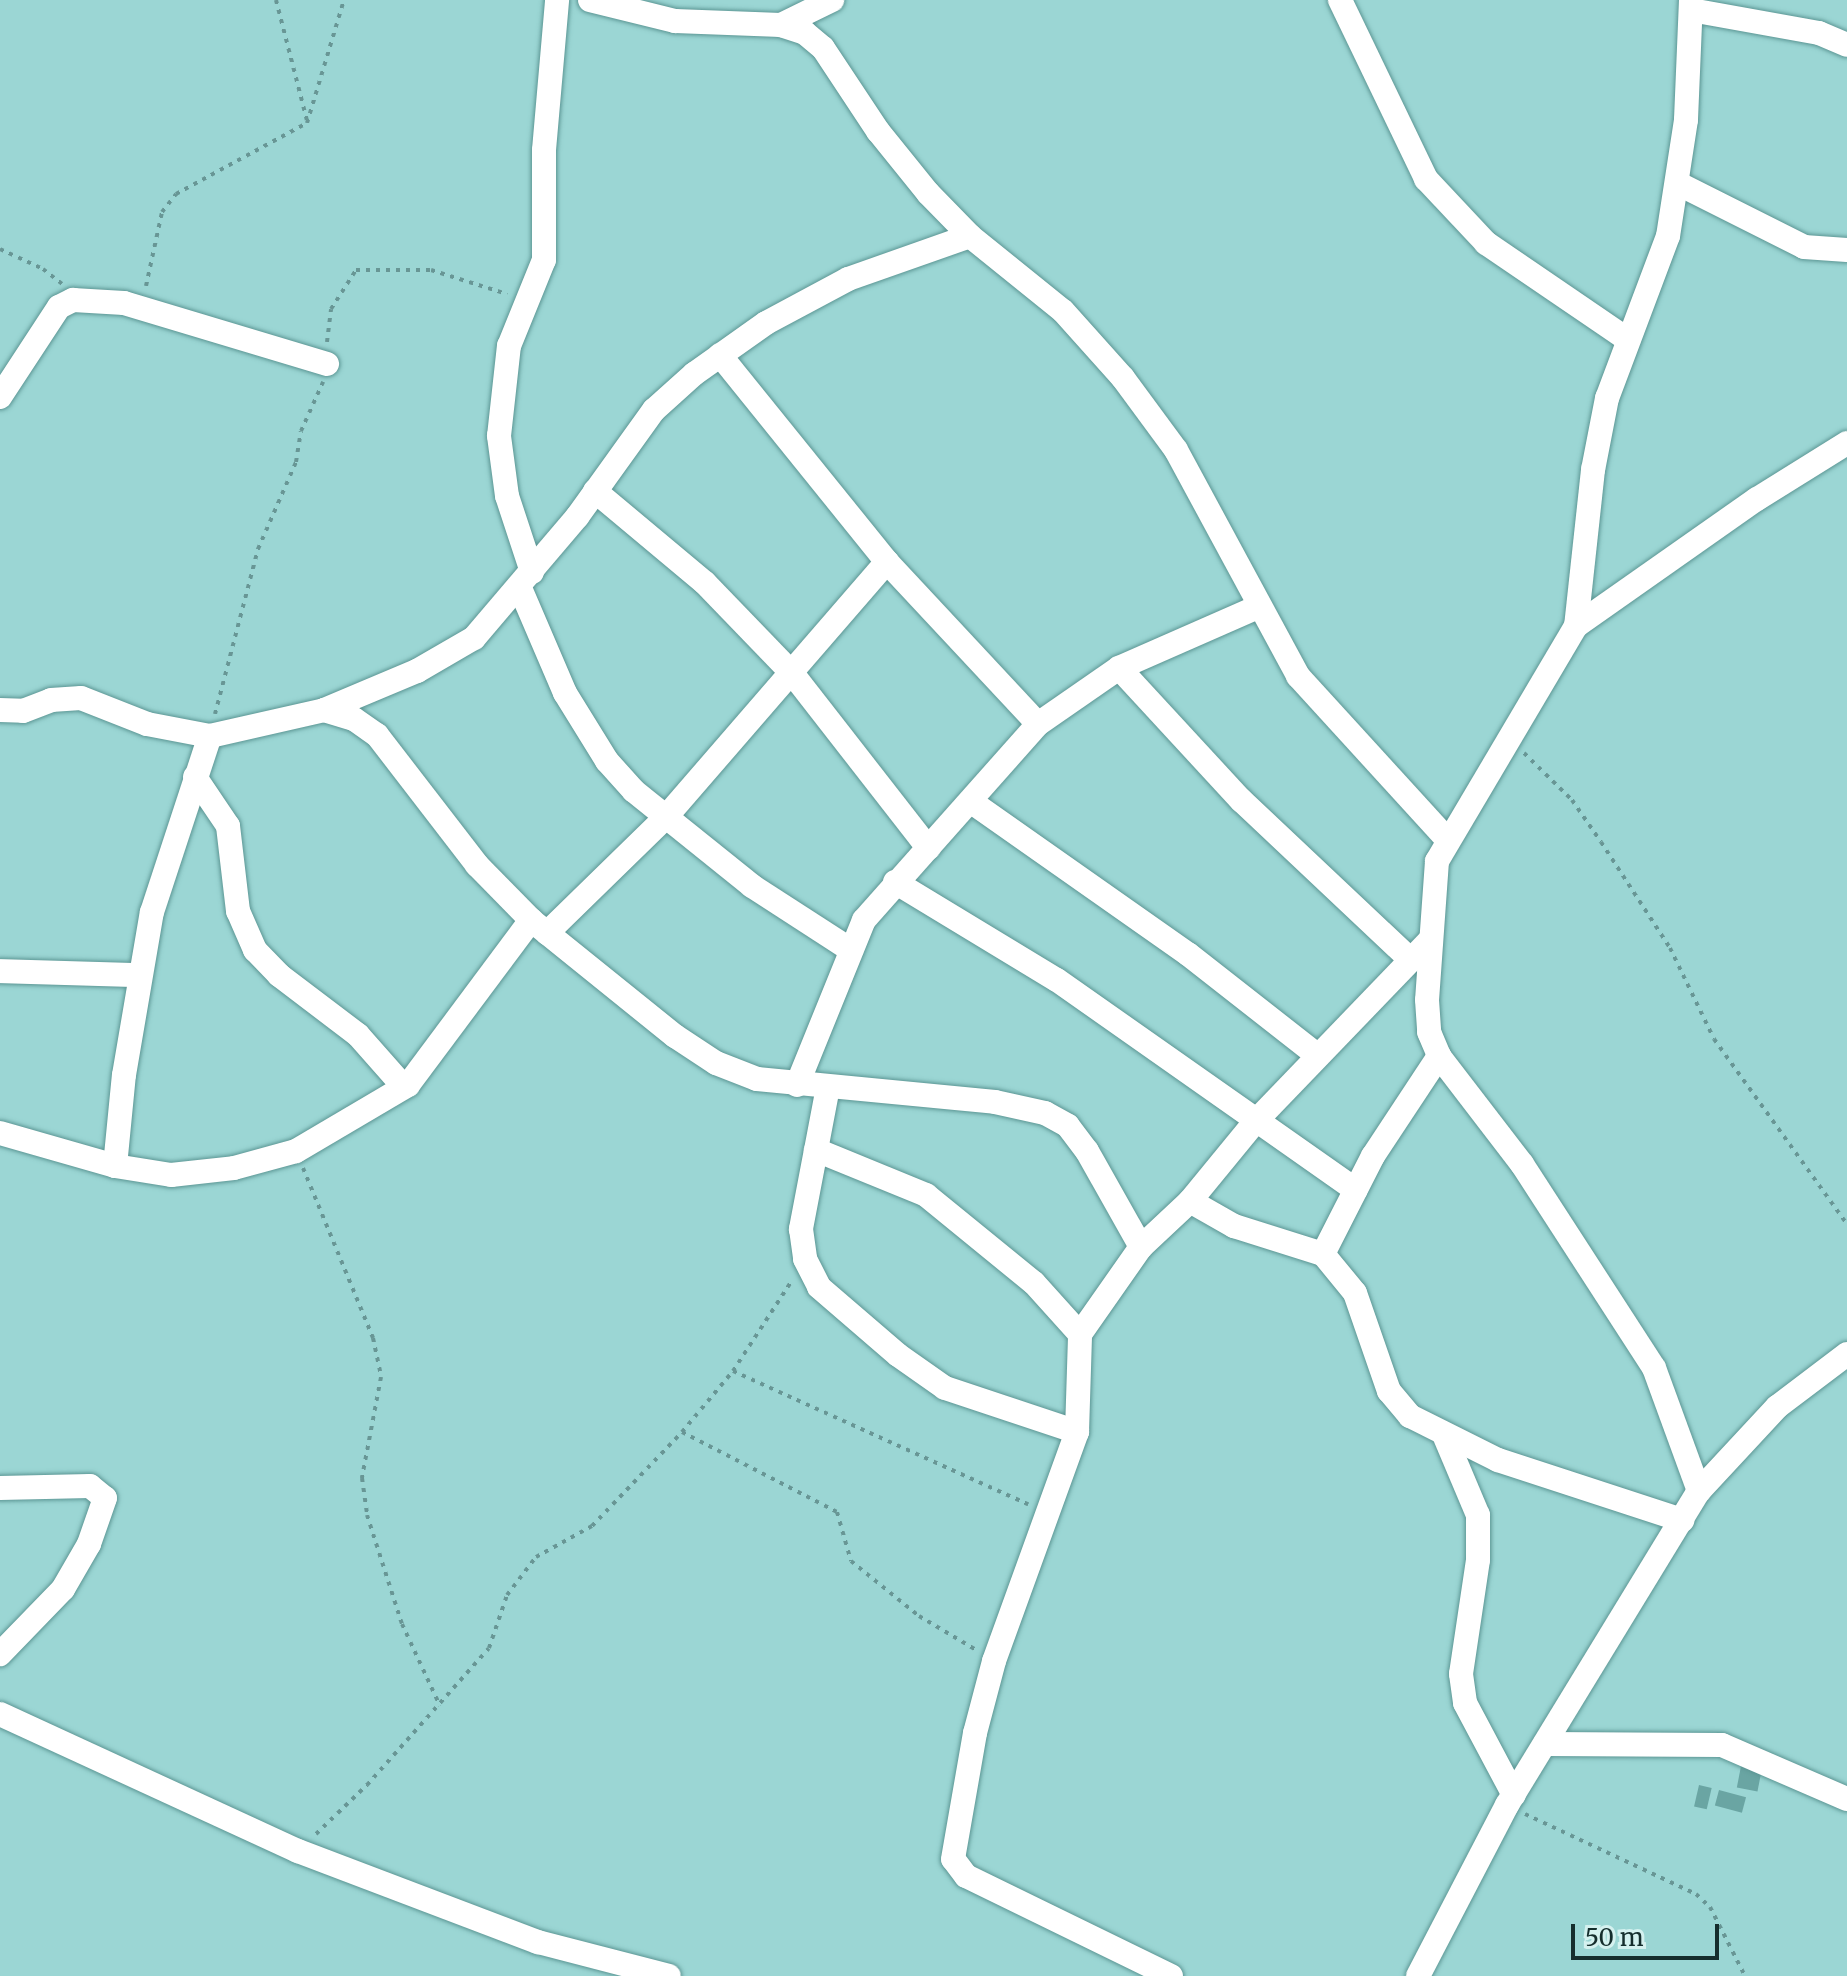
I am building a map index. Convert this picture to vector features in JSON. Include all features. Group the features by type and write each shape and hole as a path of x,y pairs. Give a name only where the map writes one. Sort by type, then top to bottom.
{"street":[{"path":"557,0 544,150 544,260 509,346 499,436 507,496 526,580 565,693 607,761 665,818 799,920 851,950"},
{"path":"590,0 675,21 781,25 805,33 823,48 878,131 970,236 1063,311 1123,378 1176,450 1258,607 1298,676 1447,839"},
{"path":"781,25 832,0"},
{"path":"1340,0 1426,179 1486,243 1628,340"},
{"path":"1576,626 1593,470 1607,398 1668,236 1691,67 1691,5 1819,33 1847,45"},
{"path":"1677,183 1804,247 1847,250"},
{"path":"0,710 23,711 51,700 81,698 179,733 210,736 324,710 417,671 474,638 526,580 654,410 720,355 766,323 848,279 970,236"},
{"path":"0,397 59,307 73,300 95,298 143,309 327,364"},
{"path":"720,355 887,562 1038,724"},
{"path":"1699,1491 1654,1368 1529,1173 1439,1056 1429,1032 1430,940 1437,861 1506,737 1576,626 1757,499 1847,443"},
{"path":"595,491 705,583 792,673 928,848"},
{"path":"0,1133 115,1166 171,1175 234,1168 296,1151 404,1087 539,927 665,818 887,562"},
{"path":"797,1085 864,920 895,882 973,803 1038,724 1119,668 1258,607"},
{"path":"1119,668 1252,811 1411,960"},
{"path":"324,710 354,719 377,735 477,865 539,927 626,1000 716,1063 757,1079 995,1102 1045,1113 1068,1126 1087,1151 1141,1247"},
{"path":"115,1166 138,975 152,912 210,736"},
{"path":"195,777 228,826 238,911 255,950 279,975 358,1035 404,1087"},
{"path":"973,803 1188,954 1318,1056"},
{"path":"895,882 1057,980 1254,1123 1356,1190"},
{"path":"1171,1976 997,1895 966,1876 953,1859 966,1775 994,1661 1077,1432 1080,1334 1141,1247 1190,1201 1254,1123 1430,940"},
{"path":"0,971 138,975"},
{"path":"1323,1254 1356,1190 1439,1056"},
{"path":"828,1087 801,1229 805,1259 819,1287 844,1311 945,1388 1077,1432"},
{"path":"816,1150 926,1195 1034,1283 1080,1334"},
{"path":"1190,1201 1234,1226 1323,1254 1355,1293 1389,1391 1410,1416 1445,1437 1498,1460 1682,1520"},
{"path":"1418,1976 1510,1800 1699,1491 1777,1407 1847,1354"},
{"path":"1445,1437 1478,1515 1478,1560 1461,1674 1465,1703 1510,1800"},
{"path":"0,1488 90,1486 102,1490 105,1498 89,1544 63,1589 0,1654"},
{"path":"0,1714 298,1851 538,1942 669,1976"},
{"path":"1545,1744 1722,1745 1842,1791"}],"path":[{"path":"276,0 307,123"},
{"path":"143,309 162,212 176,194 307,123 344,0"},
{"path":"0,249 57,277 73,300"},
{"path":"210,736 258,549 296,462 301,431 327,364 331,309 356,270 431,270 528,302"},
{"path":"1506,737 1579,811 1670,948 1714,1039 1847,1224"},
{"path":"296,1151 373,1338 381,1377 362,1478 367,1515 402,1624 440,1706"},
{"path":"298,1851 440,1706 489,1648 507,1595 529,1565 592,1526 682,1432 733,1371 805,1259"},
{"path":"733,1371 1048,1512"},
{"path":"682,1432 837,1512 851,1561 919,1616 994,1661"},
{"path":"1510,1800 1696,1894 1710,1907 1745,1976"}],"building":[{"path":"1742,1761 1763,1765 1757,1792 1737,1788"},
{"path":"1699,1785 1712,1788 1707,1809 1694,1806"},
{"path":"1719,1790 1746,1797 1742,1813 1715,1805"}]}
